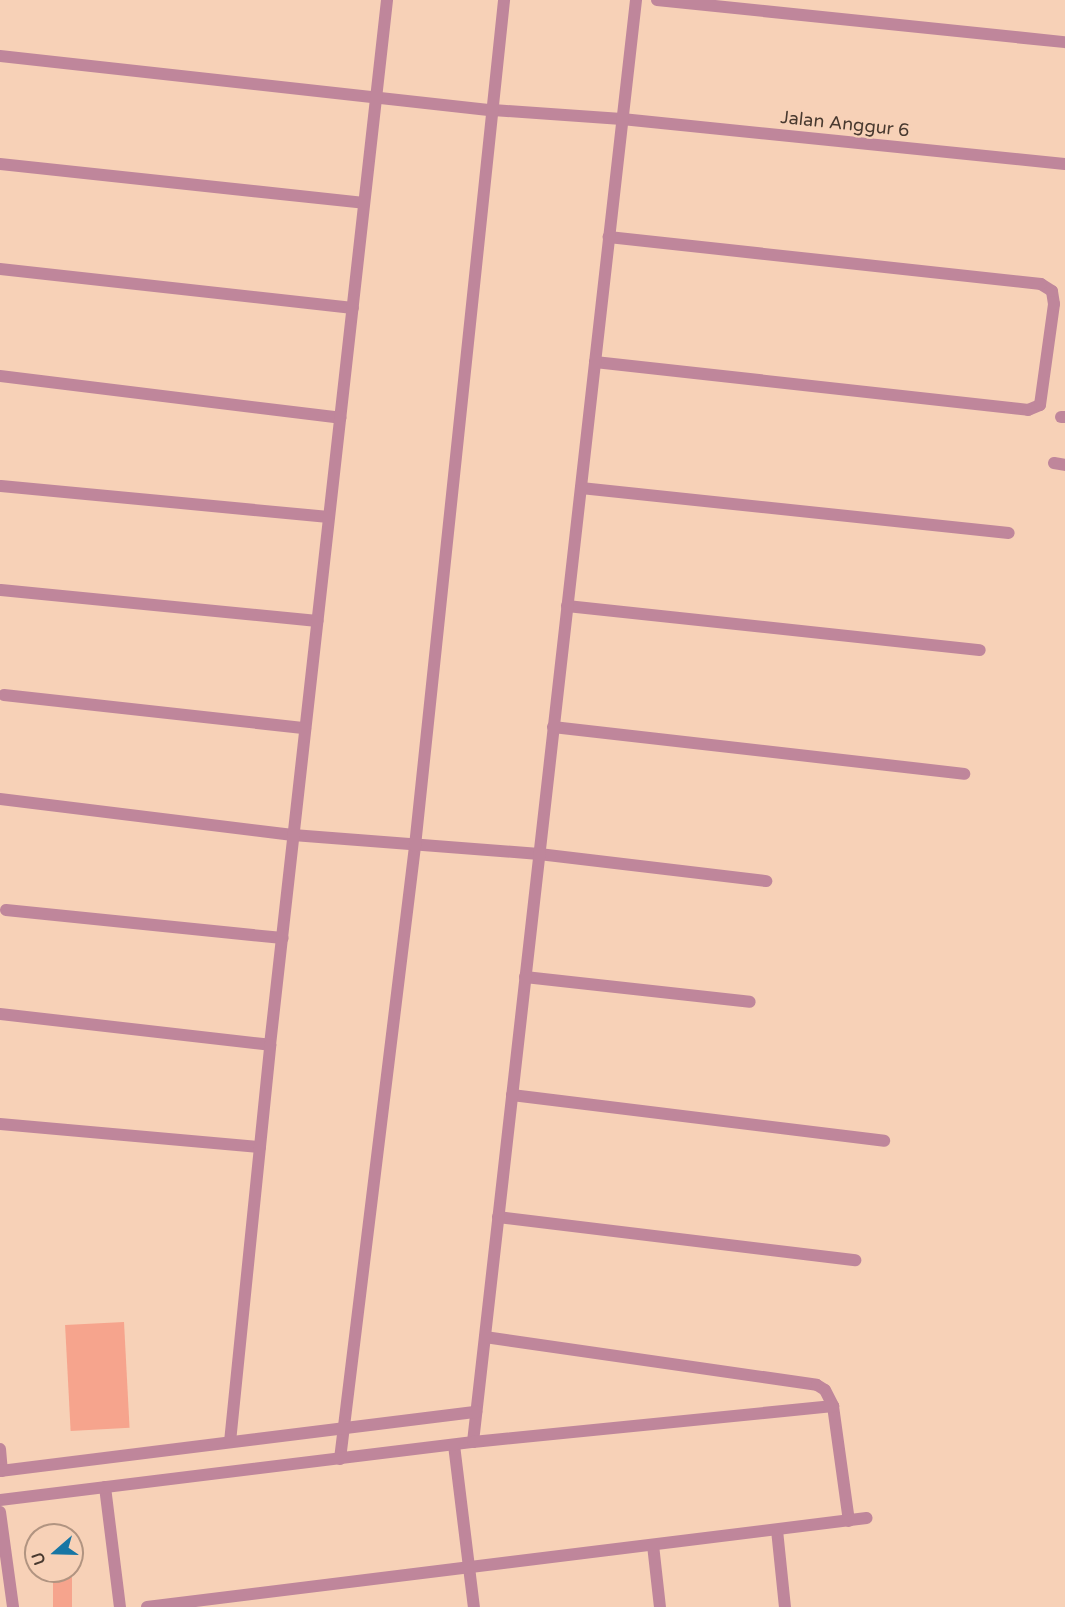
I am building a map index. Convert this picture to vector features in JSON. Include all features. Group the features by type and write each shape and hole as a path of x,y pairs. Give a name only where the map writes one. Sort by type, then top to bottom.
{"street":[{"path":"231,1442 270,1045 387,0"},
{"path":"340,1459 415,846 504,0"},
{"path":"473,1442 636,0"},
{"path":"657,0 1065,42"},
{"name":"Jalan Anggur 6","path":"0,57 493,110 622,119 1065,164"},
{"path":"0,164 364,203"},
{"path":"595,362 1029,410 1040,405 1054,304 1052,291 1041,285 609,237"},
{"path":"0,268 353,308"},
{"path":"0,376 340,418"},
{"path":"1,486 329,517"},
{"path":"581,488 1009,533"},
{"path":"2,590 317,621"},
{"path":"567,606 980,650"},
{"path":"4,695 305,728"},
{"path":"554,727 964,774"},
{"path":"0,799 293,835 539,854 766,881"},
{"path":"6,910 283,938"},
{"path":"525,977 750,1002"},
{"path":"0,1014 270,1045"},
{"path":"512,1095 884,1141"},
{"path":"0,1124 260,1147"},
{"path":"498,1217 855,1260"},
{"path":"485,1337 804,1382 825,1390 833,1406 849,1521"},
{"path":"0,1500 473,1442 833,1406"},
{"path":"0,1449 1,1471 476,1412"},
{"path":"454,1445 474,1607"},
{"path":"105,1487 120,1607"},
{"path":"0,1512 13,1607"},
{"path":"147,1607 867,1518"},
{"path":"777,1530 785,1607"},
{"path":"653,1545 660,1607"}],"building":[{"path":"124,1322 130,1428 71,1431 65,1325"},
{"path":"53,1583 72,1583 72,1607 53,1607"}]}
